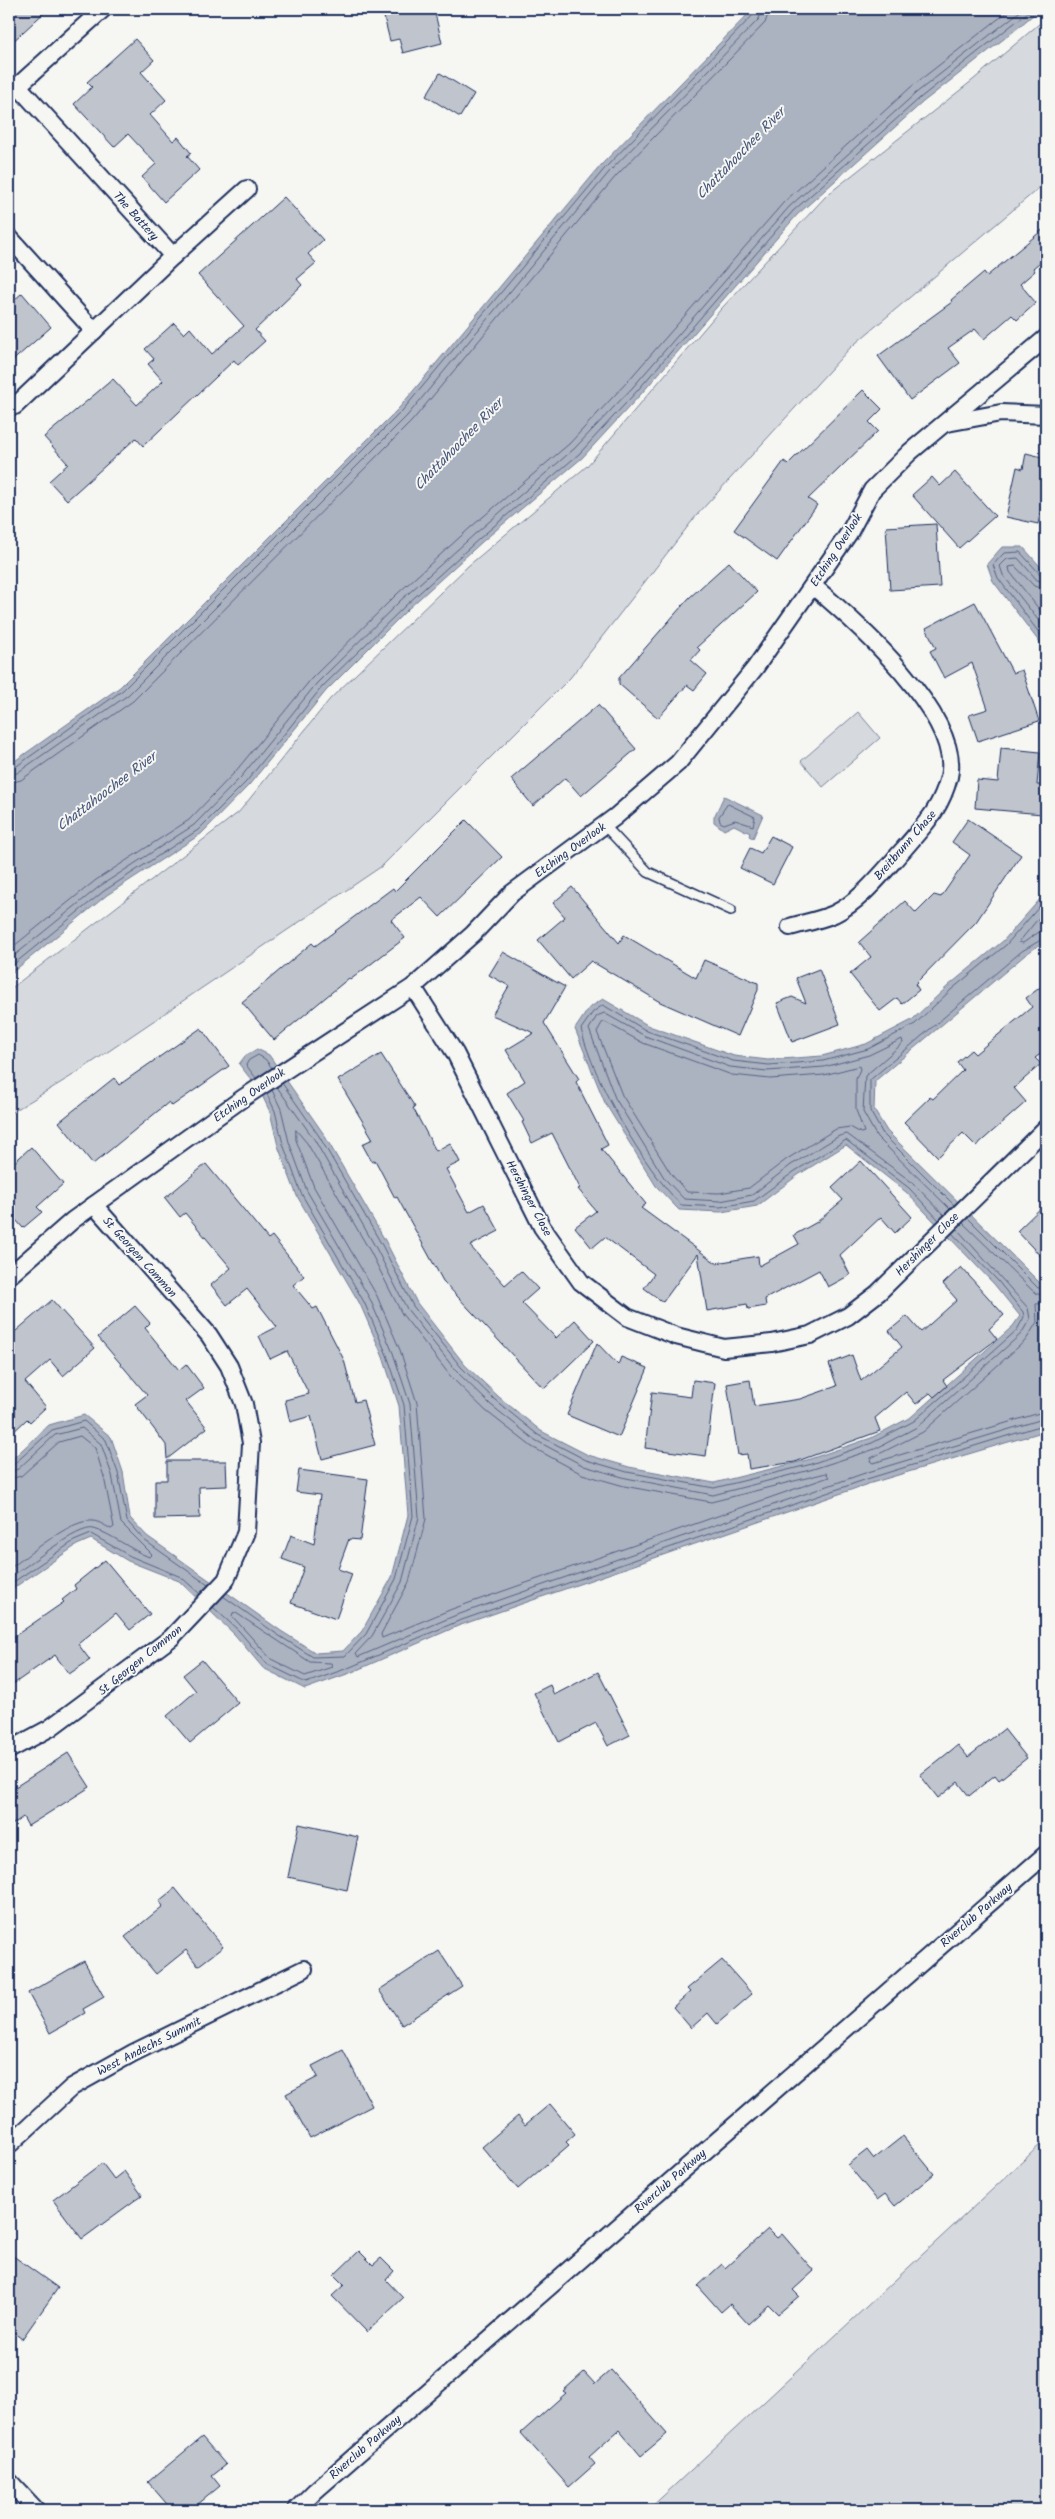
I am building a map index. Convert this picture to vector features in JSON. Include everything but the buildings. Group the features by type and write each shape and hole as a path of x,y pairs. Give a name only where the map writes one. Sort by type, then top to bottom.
{"street":[{"name":"The Battery","path":"103,9 13,90 173,256"},
{"path":"15,406 173,256 247,189"},
{"path":"9,238 94,331"},
{"name":"Etching Overlook","path":"9,1276 73,1220 243,1098 293,1063 413,987 473,934 512,892 604,825 678,763 755,668 849,533 872,490 910,452 1046,338"},
{"path":"945,423 1001,413 1046,415"},
{"name":"Breitbrunn Chase","path":"790,927 834,914 860,896 938,809 949,775 946,738 924,700 857,623 813,586"},
{"name":"Hershinger Close","path":"413,987 455,1053 542,1227 581,1282 627,1317 676,1336 724,1348 772,1343 810,1335 848,1316 878,1293 1046,1128"},
{"name":"St Georgen Common","path":"9,1750 50,1728 171,1638 226,1580 246,1532 252,1443 244,1404 229,1366 209,1335 94,1205"},
{"name":"Riverclub Parkway","path":"296,2510 315,2490 1046,1854"},
{"name":"West Andechs Summit","path":"9,2145 72,2087 133,2053 304,1969"},
{"path":"9,2481 36,2510"}],"lane":[{"path":"604,825 648,872 730,910"}],"shaded area":[{"path":"1046,18 1046,182 850,348 696,516 570,678 382,866 75,1074 9,1114 9,990 239,812 330,699 468,566 587,466 721,309 827,195 973,80"},
{"path":"858,712 880,738 823,787 801,761"},
{"path":"1046,2139 1046,2510 648,2510 1024,2160"}],"water":[{"name":"Chattahoochee River","path":"753,9 1040,9 923,102 797,215 641,394 582,458 483,541 409,608 326,691 249,785 201,834 107,895 9,975 9,765 120,687 399,408 602,164"},
{"path":"1002,547 1023,547 1046,573 1046,651 993,581 987,564"},
{"path":"724,796 763,815 753,838 749,836 750,833 734,825 724,830 714,822 714,817"},
{"path":"1046,885 1046,940 1025,955 875,1081 874,1110 887,1131 1041,1284 1046,1283 1046,1428 1042,1432 868,1484 458,1626 350,1673 305,1689 263,1668 235,1635 179,1581 128,1561 91,1539 77,1545 9,1591 9,1462 49,1425 84,1415 111,1437 123,1472 130,1518 147,1536 281,1631 316,1653 343,1651 362,1631 392,1577 408,1515 399,1406 383,1357 360,1304 297,1196 278,1146 270,1112 260,1091 239,1064 245,1056 257,1049 269,1055 323,1133 386,1242 417,1303 465,1365 499,1397 541,1431 588,1455 629,1467 714,1483 807,1460 871,1438 911,1417 1013,1326 1020,1316 994,1284 906,1192 846,1145 798,1175 757,1206 721,1212 679,1210 656,1186 605,1103 575,1029 589,1008 603,999 649,1026 734,1056 768,1060 822,1056 866,1044 912,1020 948,986 1003,941 1042,897"}]}
